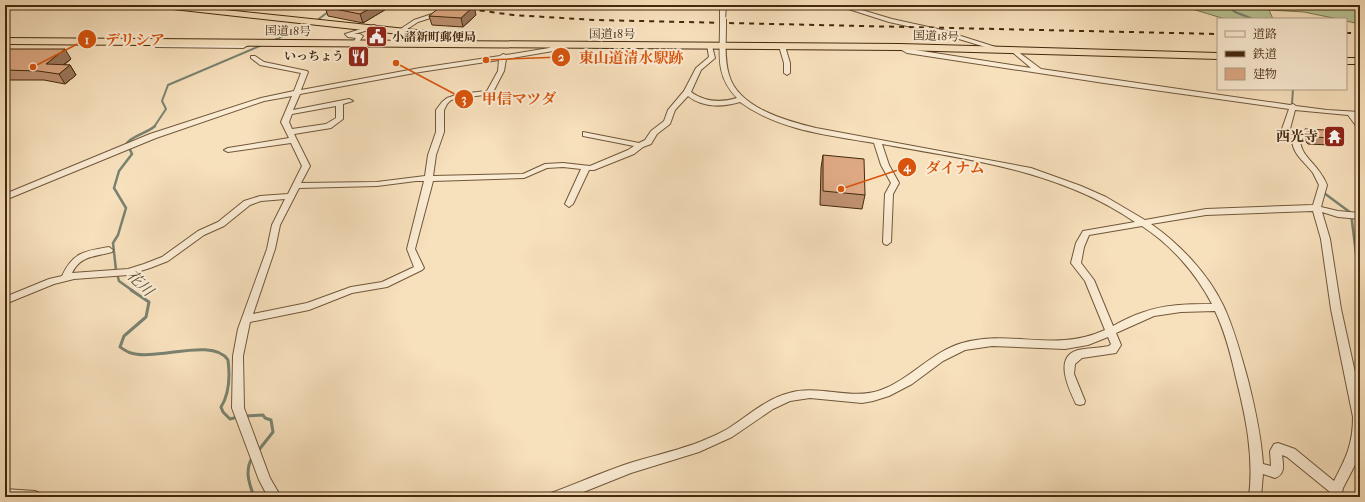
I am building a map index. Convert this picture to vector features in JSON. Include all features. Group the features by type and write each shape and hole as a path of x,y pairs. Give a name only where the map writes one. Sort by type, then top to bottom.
{"highway":[{"path":"155,5 402,30 468,42"},
{"name":"国道18号","path":"5,41 356,44 468,42 502,45 557,46 900,47 1217,56"},
{"path":"1347,61 1360,61"}],"street":[{"path":"724,5 723,46 724,66 727,81 732,89 742,99 765,114 789,123 992,162 1045,175 1099,197 1157,233 1181,255 1200,276 1219,307 1228,329 1239,368 1254,435 1258,475 1255,497"},
{"path":"841,5 891,21 908,23 922,28 940,31 1002,50"},
{"path":"402,30 416,21 447,12"},
{"path":"356,44 360,36 350,36 348,34 374,28"},
{"path":"5,197 159,134 263,99 503,56 550,50 557,46"},
{"path":"586,134 640,144 648,142 654,133 667,122 672,110 687,92 698,69 712,58 709,46"},
{"path":"782,46 787,63 787,73"},
{"path":"900,47 907,50 1104,82 1293,106 1327,112 1360,114"},
{"path":"1013,50 1039,71"},
{"path":"247,319 309,306 351,290 384,285 418,268 411,249 428,179 432,155 440,132 440,110 444,103 449,99 459,96 490,93 500,71 503,56"},
{"path":"253,57 262,64 268,66 305,72 298,92 284,122 306,166 276,225 271,248 247,319 238,356 238,408 265,480 274,497"},
{"path":"687,92 693,98 716,104 729,104 742,99"},
{"path":"288,114 349,101"},
{"path":"290,132 328,126 338,119 340,113 339,104"},
{"path":"1257,467 1275,473 1277,471 1276,451 1278,448 1283,449 1291,453 1335,493 1350,464 1359,434 1359,417 1334,300 1326,236 1321,218 1316,208 1323,185 1316,172 1304,159 1296,145 1296,139 1286,129 1293,106"},
{"path":"1352,114 1360,125"},
{"path":"228,150 294,140"},
{"path":"877,141 885,165 894,183 888,194 887,242"},
{"path":"297,186 377,184 428,179 524,176 545,166 563,165 591,168 631,152 640,144"},
{"path":"569,204 586,168"},
{"path":"5,301 52,281 74,276 128,272 153,264 165,259 201,233 221,224 247,203 260,199 290,196"},
{"path":"1080,401 1069,374 1070,362 1079,354 1112,350 1116,345 1109,332 1089,280 1076,263 1079,248 1086,233 1206,212 1316,208 1338,214 1360,216"},
{"path":"65,278 72,266 82,255 109,250"},
{"path":"555,497 630,468 713,441 738,428 764,408 786,398 810,394 851,398 873,397 897,387 940,358 963,346 1002,342 1070,345 1087,341 1135,319 1155,312 1184,308 1219,307"},
{"path":"5,495 35,497"}],"green space":[{"path":"1179,5 1360,5 1360,24 1347,21 1347,18 1333,18 1304,12 1269,10 1273,18 1222,18"}],"building":[{"path":"329,5 376,5 360,14 325,7"},
{"path":"451,5 474,6 461,18 429,16 440,7"},
{"path":"5,49 65,49 46,64 70,65 59,74 38,71 5,70"},
{"path":"1305,129 1326,130 1335,138 1313,137"},
{"path":"823,155 864,159 865,195 823,191"}],"waterway":[{"path":"1226,5 1235,12 1250,18"},
{"name":"花川","path":"316,21 328,12"},
{"name":"花川","path":"272,41 312,23"},
{"name":"花川","path":"154,126 166,109 162,101 168,85 262,45"},
{"path":"1292,104 1293,90"},
{"name":"花川","path":"133,291 119,281 116,270 113,243 118,235 126,208 114,188 119,171 132,154 127,143 132,138 154,126"},
{"path":"1292,142 1295,150"},
{"path":"1324,193 1351,213 1357,262 1360,267"},
{"name":"花川","path":"131,290 149,302 146,317 124,336 120,347 130,353 142,355 197,350 210,350 221,353 228,360 229,372 228,390 221,407 223,412 230,419 238,417"},
{"name":"花川","path":"245,416 263,415 265,418 271,420 273,432 258,451"},
{"name":"花川","path":"253,456 250,461 248,476 254,497"}],"railway":[{"path":"440,5 513,15 595,20 1217,34"},
{"path":"1347,33 1360,33"}],"place":[{"name":"小諸新町郵便局","path":"376,37"},
{"name":"いっちょう","path":"359,56"},
{"name":"東山道清水駅跡","path":"486,60"},
{"name":"甲信マツダ","path":"396,63"},
{"name":"デリシア","path":"33,67"},
{"name":"西光寺","path":"1334,136"},
{"name":"ダイナム","path":"841,189"}]}
